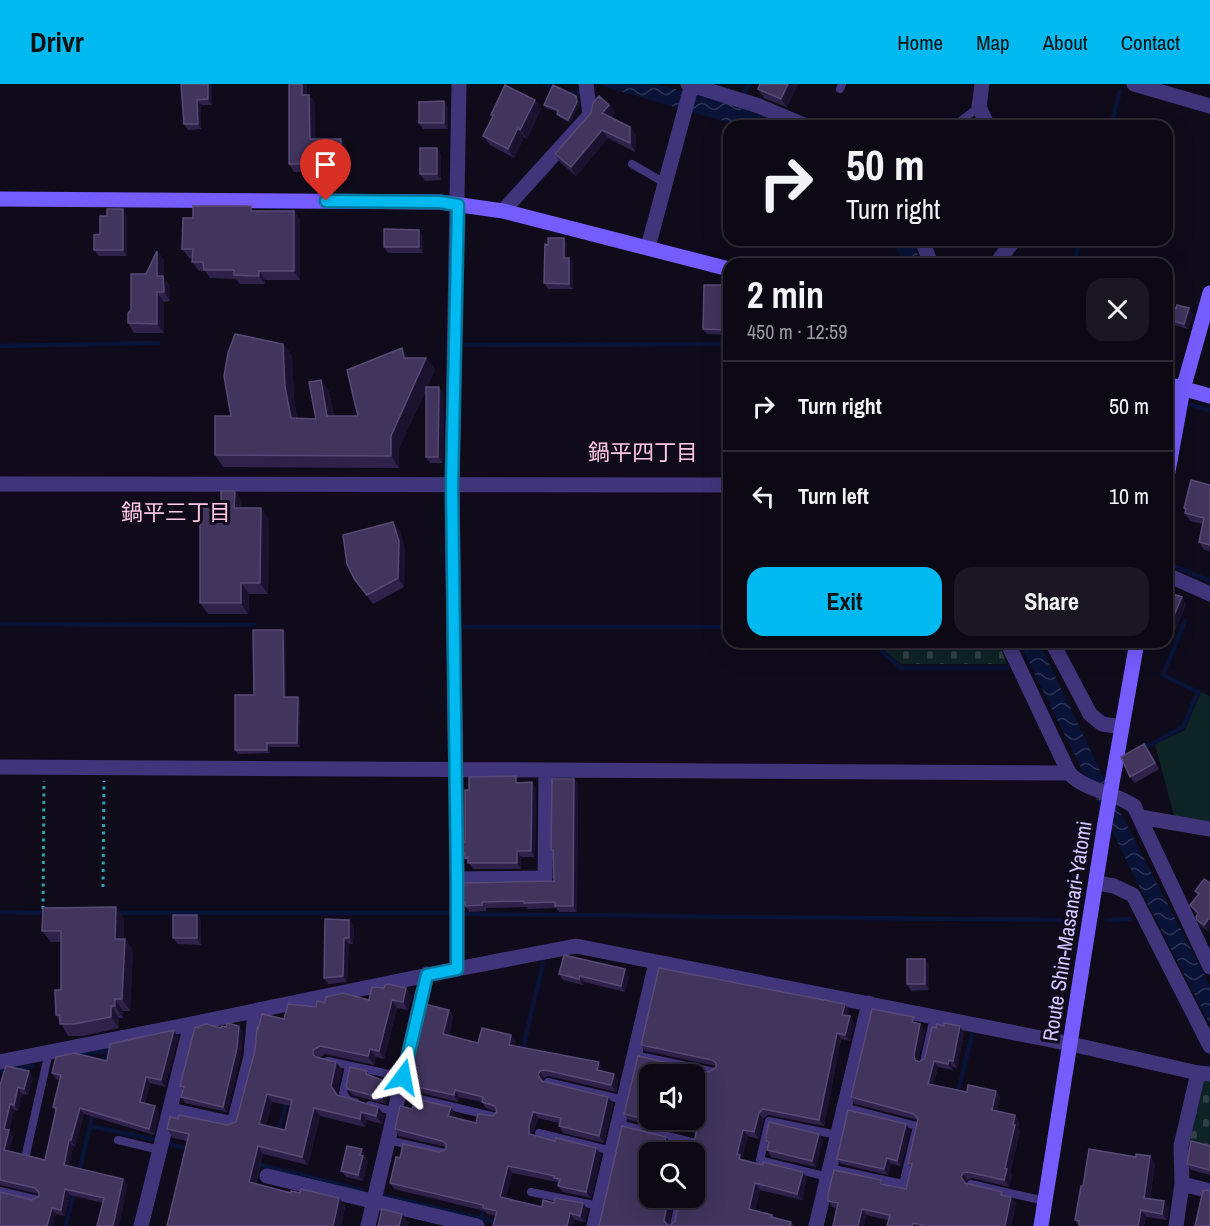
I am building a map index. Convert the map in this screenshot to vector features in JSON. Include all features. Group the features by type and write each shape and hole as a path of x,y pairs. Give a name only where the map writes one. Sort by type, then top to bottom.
{"street":[{"path":"457,969 452,485 459,84"},
{"path":"503,211 590,114 586,84"},
{"path":"648,248 691,84 759,106 792,120"},
{"path":"982,84 979,107 985,120"},
{"path":"1134,84 1210,106"},
{"path":"0,199 440,202 503,211 723,267"},
{"path":"1173,446 1184,389 1210,293"},
{"path":"1173,386 1210,396"},
{"path":"0,484 723,485"},
{"path":"1173,578 1210,594"},
{"path":"1010,648 1069,773 1077,782 1114,795 1134,806 1210,967"},
{"path":"1055,648 1090,714 1102,724 1122,727"},
{"name":"Route Shin-Masanari-Yatomi","path":"1041,1226 1105,823 1114,795 1113,775 1136,648"},
{"path":"0,767 1069,773"},
{"path":"457,879 545,878 546,770"},
{"path":"1140,817 1210,829"},
{"path":"1096,883 1114,886 1132,895 1210,1046"},
{"path":"0,1062 576,946 1071,1044 1204,1074 1181,1146 1182,1184 1176,1226"},
{"path":"594,1226 656,963"},
{"path":"368,1226 427,975"},
{"path":"816,1226 869,1003"},
{"path":"170,1110 234,1124 250,1056 255,1011"},
{"path":"141,1226 191,1024"},
{"path":"267,1176 477,1226"},
{"path":"1182,1184 1210,1191"}],"lane":[{"path":"962,120 979,107"},
{"path":"632,164 665,183"},
{"path":"924,1062 934,1017"},
{"path":"26,1155 50,1052"},
{"path":"634,1055 715,1072"},
{"path":"324,1060 403,1077"},
{"path":"350,1066 343,1093 348,1100 395,1112"},
{"path":"548,1082 624,1101"},
{"path":"399,1094 496,1117"},
{"path":"837,1135 769,1121 760,1160 903,1184 917,1126 844,1107"},
{"path":"618,1124 692,1142"},
{"path":"539,1133 612,1151"},
{"path":"118,1140 160,1150"},
{"path":"388,1140 445,1153"},
{"path":"971,1184 1045,1201"},
{"path":"0,1191 38,1200"},
{"path":"531,1192 599,1206"},
{"path":"674,1226 678,1208"}],"path":[{"path":"43,909 44,767"},
{"path":"103,887 104,767"}],"green space":[{"path":"881,648 1000,648 1007,664 901,664"},
{"path":"1201,692 1210,696 1210,822 1174,816 1155,744 1185,730"},
{"path":"1204,1079 1210,1080 1210,1149 1188,1144"}],"water":[{"path":"600,84 656,84 724,102 773,120 723,121"},
{"path":"895,246 914,246 920,258 902,258"},
{"path":"1022,648 1042,648 1116,804 1210,986 1210,1024"}],"building":[{"path":"181,84 208,84 208,99 197,100 198,124 184,124"},
{"path":"289,84 302,84 302,95 309,95 310,139 341,139 341,152 310,152 310,164 289,164"},
{"path":"760,84 788,84 781,99 758,89"},
{"path":"505,85 535,100 508,149 483,136"},
{"path":"553,85 576,96 577,102 568,120 557,114 558,110 544,105"},
{"path":"599,96 609,105 602,113 630,127 630,143 602,130 571,167 555,154 591,113 593,103"},
{"path":"444,101 444,123 419,123 419,102"},
{"path":"420,148 437,148 437,174 420,174"},
{"path":"193,206 251,206 251,211 294,211 294,271 259,271 259,276 234,275 234,270 204,270 203,262 192,262 193,249 182,249 183,218 193,218"},
{"path":"107,209 123,209 123,250 94,250 94,235 100,234 100,216 107,216"},
{"path":"384,229 419,230 419,247 384,247"},
{"path":"548,238 564,238 564,258 569,258 569,284 544,283 545,244 548,245"},
{"path":"157,251 157,276 163,276 164,292 157,292 157,324 128,323 128,313 131,310 131,274 146,274"},
{"path":"704,285 723,285 723,330 703,329"},
{"path":"1177,305 1189,308 1184,324 1173,321 1173,307 1176,308"},
{"path":"235,334 283,344 285,387 291,418 316,419 309,382 321,380 327,416 358,416 347,370 402,348 404,358 426,358 391,436 391,456 215,455 215,416 231,416 224,376 228,353"},
{"path":"426,387 439,387 438,457 426,457"},
{"path":"1191,480 1210,485 1210,545 1199,542 1204,518 1185,513 1184,508"},
{"path":"221,491 235,491 234,508 261,508 260,583 241,583 241,603 200,603 200,508 221,508"},
{"path":"393,522 399,541 398,578 367,595 355,580 347,564 343,535"},
{"path":"1173,594 1182,597 1173,618"},
{"path":"253,630 283,630 284,697 298,697 297,743 267,743 267,750 235,750 235,695 254,695"},
{"path":"1144,744 1155,763 1130,777 1121,757"},
{"path":"516,776 516,783 532,782 531,851 517,851 517,863 468,863 468,857 465,858 465,853 462,853 462,842 465,842 465,790 469,790 469,777"},
{"path":"552,779 574,779 573,906 555,906 555,902 524,903 524,901 482,902 482,905 465,906 463,883 554,881 553,850 551,850"},
{"path":"1204,879 1210,883 1210,917 1204,925 1197,920 1198,913 1190,905 1199,894 1195,891"},
{"path":"116,907 115,939 125,939 122,999 115,999 115,1006 111,1006 111,1017 74,1024 60,1024 60,1015 56,1015 55,990 61,990 61,931 42,931 43,908"},
{"path":"173,915 197,915 197,938 173,938"},
{"path":"325,919 349,920 349,938 344,938 343,976 324,978"},
{"path":"564,955 625,969 621,986 580,976 579,979 559,974"},
{"path":"907,959 925,959 925,984 907,984"},
{"path":"659,968 845,1004 842,1015 850,1016 845,1035 837,1033 819,1120 763,1109 759,1113 754,1132 743,1130 737,1154 740,1155 739,1159 763,1165 763,1162 803,1172 797,1194 755,1183 749,1209 791,1222 790,1226 669,1226 675,1221 678,1208 705,1208 705,1142 694,1142 697,1130 705,1130 705,1071 709,1072 716,1067 716,1063 712,1060 641,1045"},
{"path":"385,985 406,988 403,1002 392,1000 379,1051 370,1049 368,1056 320,1046 313,1050 316,1057 336,1062 331,1086 337,1095 378,1107 376,1116 361,1112 360,1119 314,1108 302,1157 258,1146 249,1182 291,1193 291,1191 300,1193 301,1189 339,1198 333,1226 167,1226 189,1134 167,1129 170,1117 178,1119 179,1115 227,1125 236,1122 262,1014 284,1019 288,1004 316,1007 317,1001 325,1003 326,997 343,993 369,1000 372,987 384,988","holes":["267,1094 292,1100 285,1130 259,1124"]},
{"path":"424,1004 449,1010 443,1034 478,1043 482,1028 511,1035 509,1045 599,1062 597,1070 614,1074 611,1085 545,1070 540,1071 538,1075 542,1081 608,1097 599,1136 559,1126 561,1118 533,1112 529,1126 529,1134 596,1148 586,1192 558,1186 560,1179 554,1178 555,1176 508,1166 500,1197 542,1207 543,1200 554,1203 555,1198 583,1203 580,1216 570,1213 567,1226 493,1226 497,1211 483,1208 483,1205 390,1183 396,1157 400,1158 403,1144 439,1152 446,1149 446,1144 442,1141 395,1129 400,1106 412,1109 415,1099 451,1107 448,1116 476,1123 478,1114 493,1116 497,1111 495,1106 482,1102 483,1097 455,1090 454,1095 417,1087 419,1080 407,1077"},
{"path":"872,1009 914,1017 912,1022 920,1024 914,1055 915,1060 919,1062 925,1058 932,1027 936,1028 937,1024 944,1026 944,1023 960,1026 953,1061 949,1060 948,1064 934,1061 928,1084 967,1092 968,1085 996,1091 992,1110 1015,1115 1004,1180 967,1172 961,1177 965,1183 1002,1192 1001,1195 1011,1197 1005,1226 926,1226 913,1223 912,1226 887,1226 890,1215 862,1209 858,1226 833,1226 838,1203 828,1201 828,1194 834,1170 881,1180 881,1184 906,1189 912,1164 908,1163 918,1119 914,1114 851,1097"},
{"path":"227,1023 239,1026 237,1048 223,1107 181,1097 184,1087 180,1086 195,1027 199,1028 206,1024 221,1028 226,1027"},
{"path":"174,1030 161,1080 146,1077 140,1102 155,1106 149,1129 80,1108 71,1140 69,1140 64,1165 123,1179 113,1226 97,1226 104,1198 65,1189 61,1210 52,1208 47,1226 0,1226 0,1192 32,1200 39,1196 35,1188 0,1180 0,1085 6,1066 29,1071 24,1089 18,1087 14,1105 10,1104 4,1129 9,1130 4,1150 45,1160 55,1115 56,1108 53,1107 61,1075 52,1073 56,1057 74,1053 107,1061 110,1044"},
{"path":"638,1056 674,1064 639,1064 639,1118 624,1114"},
{"path":"350,1067 367,1071 366,1074 387,1082 382,1098 348,1089 346,1086"},
{"path":"848,1110 906,1124 897,1161 887,1158 884,1169 837,1159"},
{"path":"769,1122 819,1134 812,1161 767,1150 769,1142 766,1141 766,1136"},
{"path":"622,1126 666,1137 665,1142 639,1142 639,1208 666,1208 664,1221 669,1226 599,1226"},
{"path":"1191,1141 1210,1146 1210,1170 1187,1164"},
{"path":"347,1146 362,1149 360,1155 363,1156 358,1175 341,1171"},
{"path":"1089,1149 1136,1157 1136,1154 1150,1156 1144,1198 1164,1201 1162,1214 1141,1210 1138,1226 1079,1226 1079,1221 1075,1220"},
{"path":"1203,1191 1210,1191 1210,1226 1195,1226"},
{"path":"382,1209 402,1214 399,1226 378,1226"}],"waterway":[{"path":"545,84 556,90"},
{"path":"744,94 749,84"},
{"path":"1113,120 1120,91"},
{"path":"567,94 583,92"},
{"path":"1076,258 1078,246"},
{"path":"0,346 158,343"},
{"path":"465,345 723,344"},
{"path":"1192,405 1210,410"},
{"path":"1173,566 1210,581"},
{"path":"1144,748 1183,727 1198,692 1163,675 1185,621"},
{"path":"0,624 254,625"},
{"path":"465,627 723,627"},
{"path":"879,648 901,668 1007,668"},
{"path":"0,912 48,913"},
{"path":"114,913 452,913"},
{"path":"466,914 1067,920"},
{"path":"1109,920 1130,919"},
{"path":"522,1053 543,963"},
{"path":"957,1096 972,1035"},
{"path":"78,1056 108,1050 105,1064"},
{"path":"0,1072 33,1066"},
{"path":"278,1133 287,1100"},
{"path":"79,1172 93,1113"},
{"path":"90,1126 152,1139"},
{"path":"169,1144 190,1149"},
{"path":"257,1164 362,1190"},
{"path":"66,1226 74,1192"},
{"path":"382,1195 499,1223"},
{"path":"481,1219 484,1207"}],"district":[{"name":"鍋平四丁目","path":"643,452"},
{"name":"鍋平三丁目","path":"176,512"}],"route":[{"path":"326,201 440,202 458,205 452,485 457,969 427,975 403,1077"}]}
